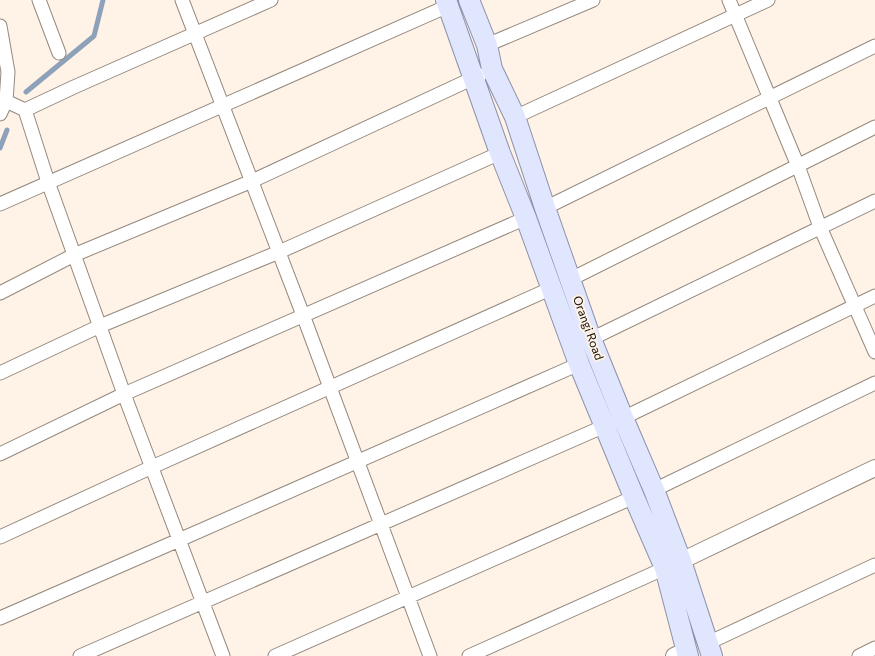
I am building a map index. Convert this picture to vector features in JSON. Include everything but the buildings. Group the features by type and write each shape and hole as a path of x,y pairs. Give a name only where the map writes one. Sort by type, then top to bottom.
{"main road":[{"name":"Orangi Road","path":"469,0 487,45 492,69 515,117 545,208 591,338 634,497 673,564 710,650"},
{"name":"Orangi Road","path":"447,3 500,153 526,218 579,364 654,490 673,564 683,654"}],"street":[{"path":"39,0 59,53"},
{"path":"182,0 304,315 430,656"},
{"path":"25,110 271,0"},
{"path":"487,45 593,0"},
{"path":"729,0 798,166 820,227 875,352"},
{"path":"515,117 768,0"},
{"path":"0,204 223,106 447,3"},
{"path":"0,26 8,72 6,101 0,114"},
{"path":"545,208 875,46"},
{"path":"0,293 74,255 252,181 492,69"},
{"path":"6,101 25,110 48,182 124,394 223,656"},
{"path":"571,279 875,127"},
{"path":"0,373 100,326 279,252 500,153"},
{"path":"591,338 875,201"},
{"path":"0,454 124,394 526,218"},
{"path":"0,537 152,467 552,288"},
{"path":"80,656 614,422 875,296"},
{"path":"0,618 579,364"},
{"path":"654,490 875,383"},
{"path":"469,656 673,564 875,468"},
{"path":"275,656 634,497"},
{"path":"710,650 875,566"},
{"path":"859,656 875,648"}],"waterway":[{"path":"26,92 94,36 103,0"},
{"path":"0,148 7,130"}]}
